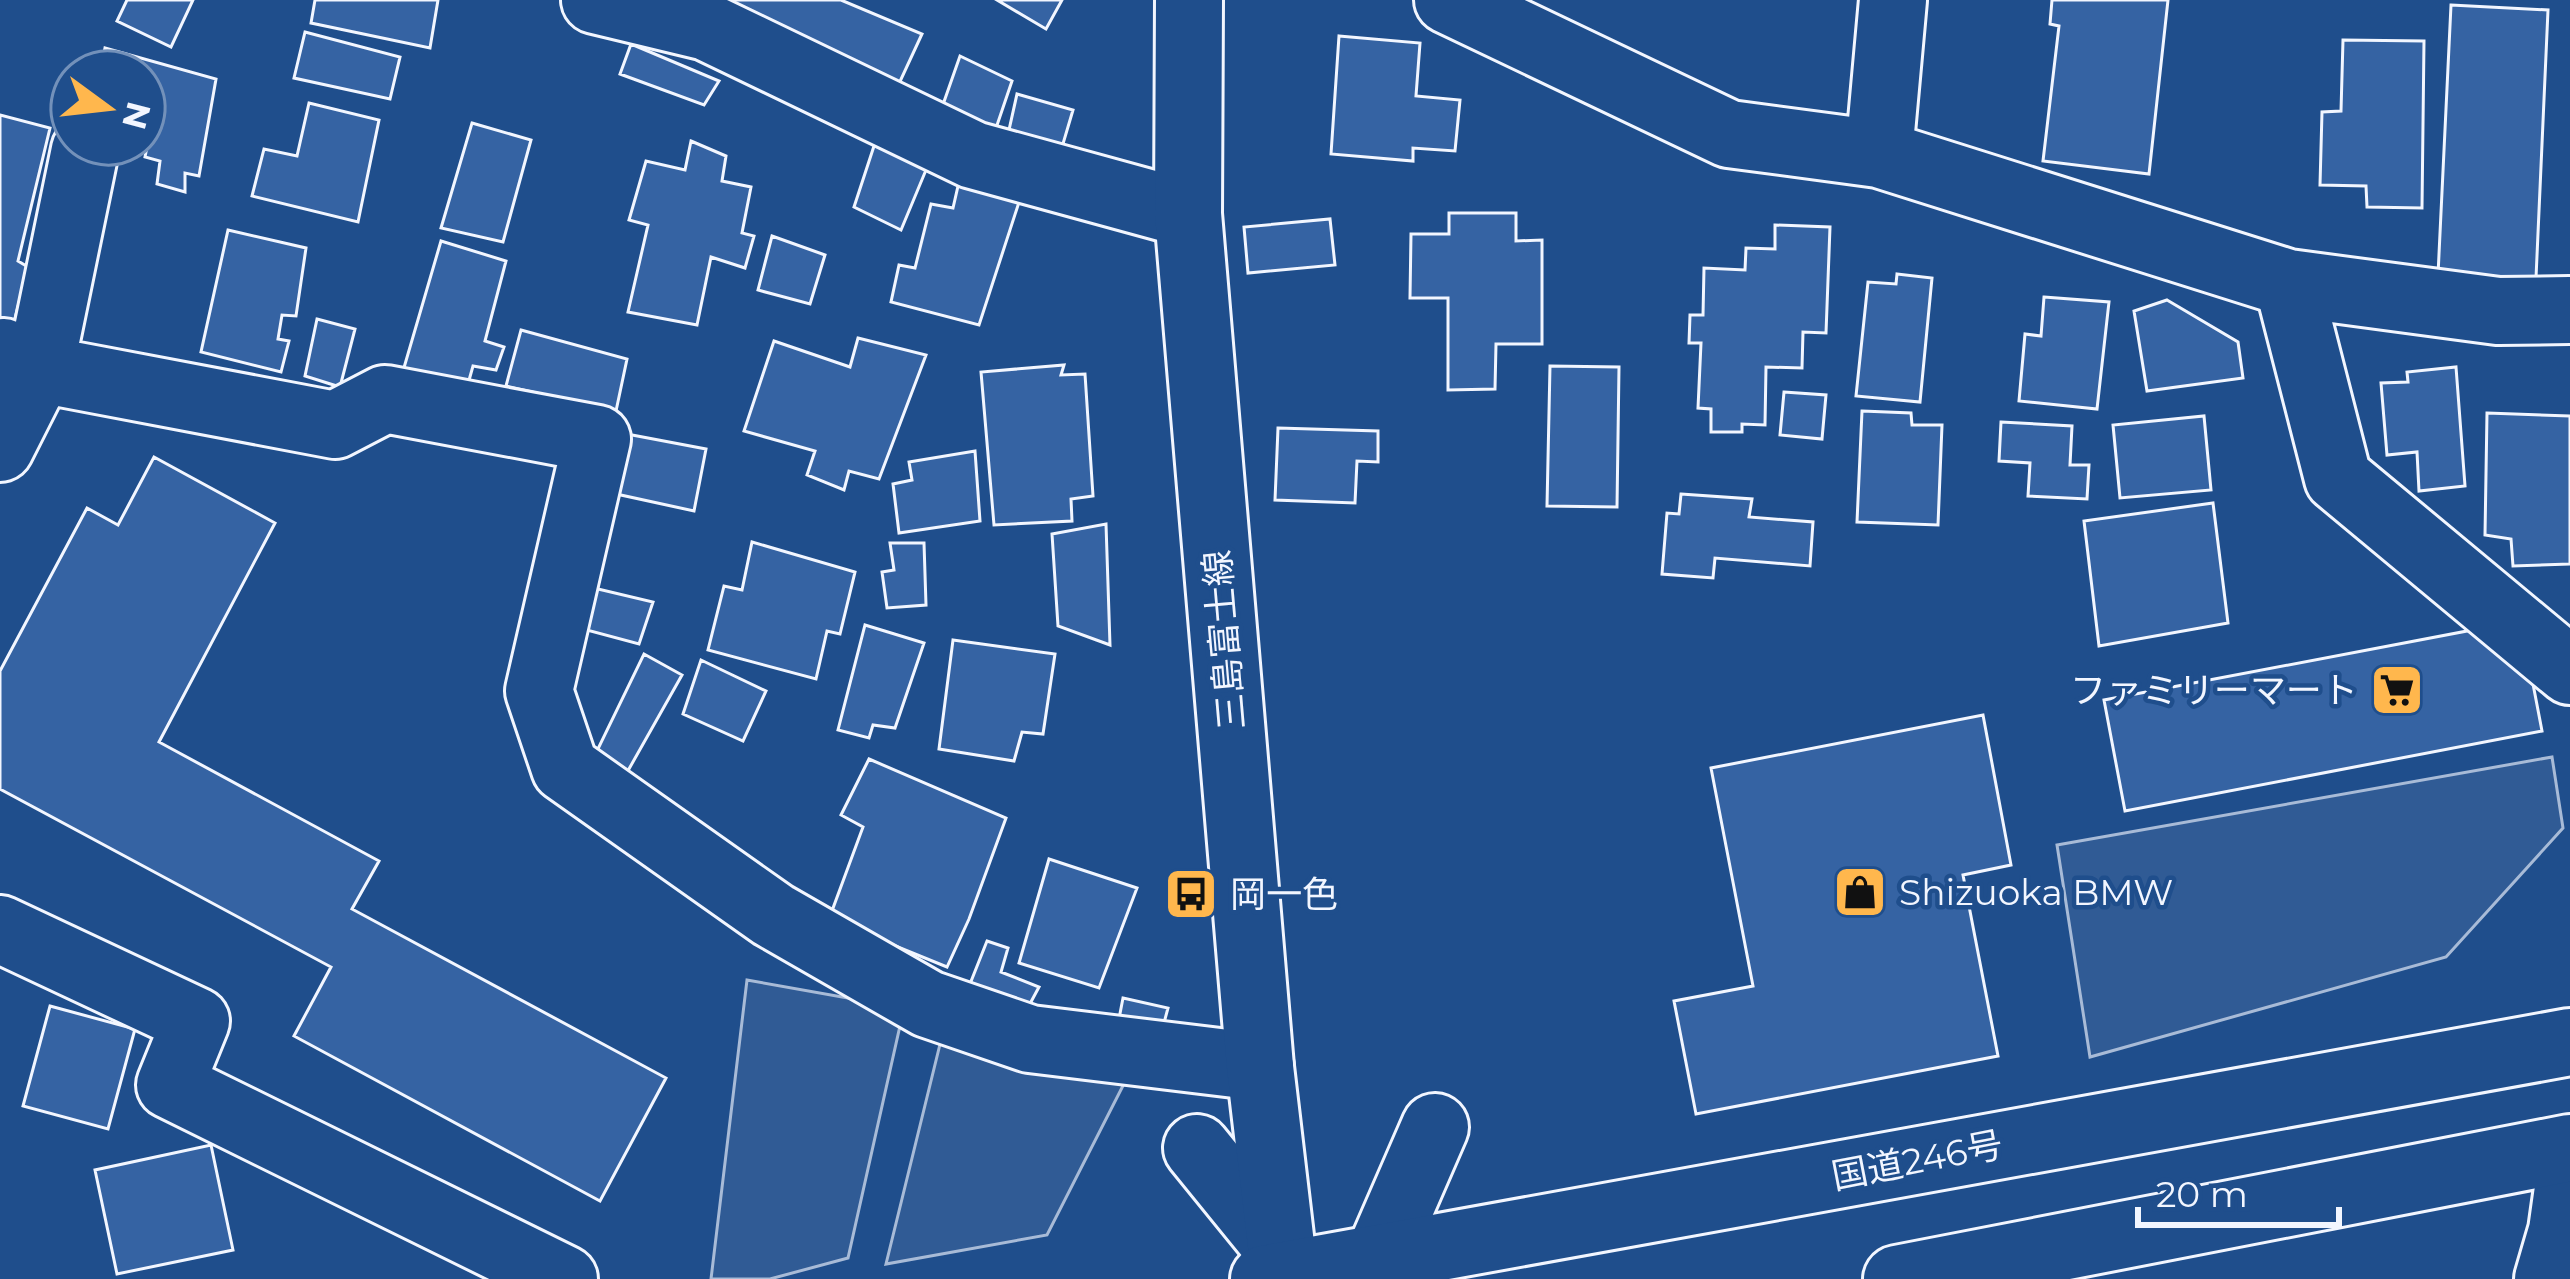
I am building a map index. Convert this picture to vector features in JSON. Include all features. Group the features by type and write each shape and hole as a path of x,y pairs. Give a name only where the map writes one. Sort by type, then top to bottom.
{"main road":[{"path":"595,0 706,27 973,155 1189,214"},
{"name":"三島富士線","path":"1189,0 1189,214 1261,1067 1284,1278"},
{"path":"1448,0 1729,134 1879,154 2288,283 2498,311 2570,310"},
{"path":"1879,154 1893,0"},
{"path":"0,448 20,360 79,168"},
{"path":"2288,283 2338,478 2570,671"},
{"path":"20,360 335,425 385,399 597,439 539,692 565,768 773,915 928,1004 1030,1039 1261,1067"},
{"path":"0,929 196,1021 170,1085 564,1279"},
{"name":"国道246号","path":"1284,1278 2570,1042"},
{"path":"1370,1279 1435,1127"},
{"path":"1197,1148 1284,1278"},
{"path":"1927,1276 2570,1148"},
{"path":"2548,1279 2562,1231 2570,1174"}],"shaded area":[{"path":"2552,757 2563,828 2446,957 2090,1057 2057,845"},
{"path":"747,980 904,1008 848,1258 770,1279 711,1279"},
{"path":"944,1028 1132,1068 1047,1235 886,1264"}],"building":[{"path":"127,0 193,0 171,47 117,21"},
{"path":"315,0 438,0 430,48 311,23"},
{"path":"708,0 841,0 922,34 897,88"},
{"path":"997,0 1062,0 1046,29"},
{"path":"2052,0 2168,0 2149,174 2043,161 2059,26 2050,24"},
{"path":"2451,5 2548,10 2536,278 2438,275"},
{"path":"305,32 400,57 390,99 294,78"},
{"path":"1339,36 1420,43 1416,96 1460,100 1455,151 1413,148 1413,161 1331,154"},
{"path":"2343,40 2424,41 2422,208 2367,207 2366,186 2320,185 2322,112 2341,111"},
{"path":"631,44 719,81 704,105 620,74"},
{"path":"960,56 1012,81 993,137 939,116"},
{"path":"168,66 216,79 199,176 185,173 185,192 157,184 159,168 168,168"},
{"path":"1017,94 1073,110 1060,154 1007,139"},
{"path":"309,103 379,120 358,222 252,196 264,149 297,156"},
{"path":"0,115 48,127 48,136 18,261 28,267 13,326 0,322"},
{"path":"472,123 531,140 503,242 441,228"},
{"path":"691,141 726,156 722,181 751,187 742,233 754,236 745,268 711,257 697,325 628,312 648,225 629,220 646,161 685,170"},
{"path":"875,143 926,170 901,230 854,207"},
{"path":"961,173 1022,193 979,325 891,302 899,265 915,268 931,204 953,208"},
{"path":"1449,213 1516,213 1516,241 1542,240 1542,344 1496,344 1495,389 1448,390 1448,298 1410,298 1411,234 1449,234"},
{"path":"1330,219 1335,265 1248,273 1244,227"},
{"path":"1775,225 1830,227 1826,333 1803,332 1802,368 1766,367 1765,425 1742,424 1742,432 1711,432 1711,409 1698,408 1701,343 1689,343 1690,315 1703,315 1704,268 1745,270 1746,248 1775,249"},
{"path":"228,230 306,248 296,316 282,315 278,339 289,341 281,372 201,352"},
{"path":"772,236 825,255 810,304 758,290"},
{"path":"441,241 506,261 485,341 504,347 496,370 473,366 466,391 403,371"},
{"path":"1897,274 1932,278 1920,402 1856,396 1868,282 1896,284"},
{"path":"2044,297 2109,302 2097,409 2019,401 2025,334 2041,336"},
{"path":"2167,300 2238,342 2243,378 2147,391 2134,311"},
{"path":"317,319 355,329 340,387 305,376"},
{"path":"521,330 627,359 616,411 506,386"},
{"path":"858,338 926,355 879,479 849,471 844,490 807,475 815,451 744,431 774,341 850,367"},
{"path":"1064,365 1061,375 1085,374 1093,496 1071,499 1072,521 994,525 981,372"},
{"path":"1550,366 1619,367 1617,507 1547,506"},
{"path":"2456,367 2465,486 2419,491 2417,452 2387,455 2381,383 2408,382 2407,372"},
{"path":"1784,392 1826,395 1822,439 1780,435"},
{"path":"1862,411 1911,413 1912,425 1942,425 1938,525 1857,522"},
{"path":"2487,413 2570,416 2570,564 2513,566 2511,539 2485,535"},
{"path":"2204,416 2211,490 2120,498 2113,425"},
{"path":"2001,422 2072,426 2070,465 2089,465 2087,499 2028,496 2030,463 1999,461"},
{"path":"1278,428 1378,431 1378,462 1357,461 1355,503 1275,500"},
{"path":"611,431 706,449 694,511 598,490"},
{"path":"975,451 980,521 899,533 893,484 912,480 909,462"},
{"path":"154,457 275,523 159,742 379,861 352,909 666,1078 600,1201 294,1036 331,967 0,789 0,671 87,508 118,525"},
{"path":"1681,494 1752,499 1749,517 1813,522 1810,566 1715,558 1713,578 1662,574 1667,513 1679,514"},
{"path":"2213,503 2228,623 2099,646 2084,521"},
{"path":"1106,524 1110,645 1058,626 1052,534"},
{"path":"752,542 855,572 840,634 827,631 816,679 708,650 724,586 742,590"},
{"path":"890,543 924,543 926,605 887,608 882,572 894,570"},
{"path":"577,584 653,602 639,644 568,625"},
{"path":"865,625 924,643 895,728 873,725 869,738 838,730"},
{"path":"2483,628 2533,684 2542,731 2125,811 2104,700"},
{"path":"953,640 1055,654 1043,734 1022,732 1014,761 939,749"},
{"path":"644,654 682,675 625,776 593,759"},
{"path":"701,660 766,691 743,741 683,714"},
{"path":"1983,715 2011,865 1963,875 1998,1056 1696,1114 1674,1001 1753,986 1711,768"},
{"path":"869,759 1006,818 947,967 829,919 863,827 841,815"},
{"path":"1049,859 1137,888 1099,988 1019,963"},
{"path":"987,941 1008,948 1001,972 1039,987 1025,1013 968,989"},
{"path":"1123,998 1168,1008 1161,1034 1118,1024"},
{"path":"50,1006 135,1029 108,1129 23,1106"},
{"path":"211,1145 233,1250 117,1274 95,1170"}],"place":[{"name":"ファミリーマート","path":"2397,690"},
{"name":"Shizuoka BMW","path":"1860,892"},
{"name":"岡一色","path":"1191,894"}]}
